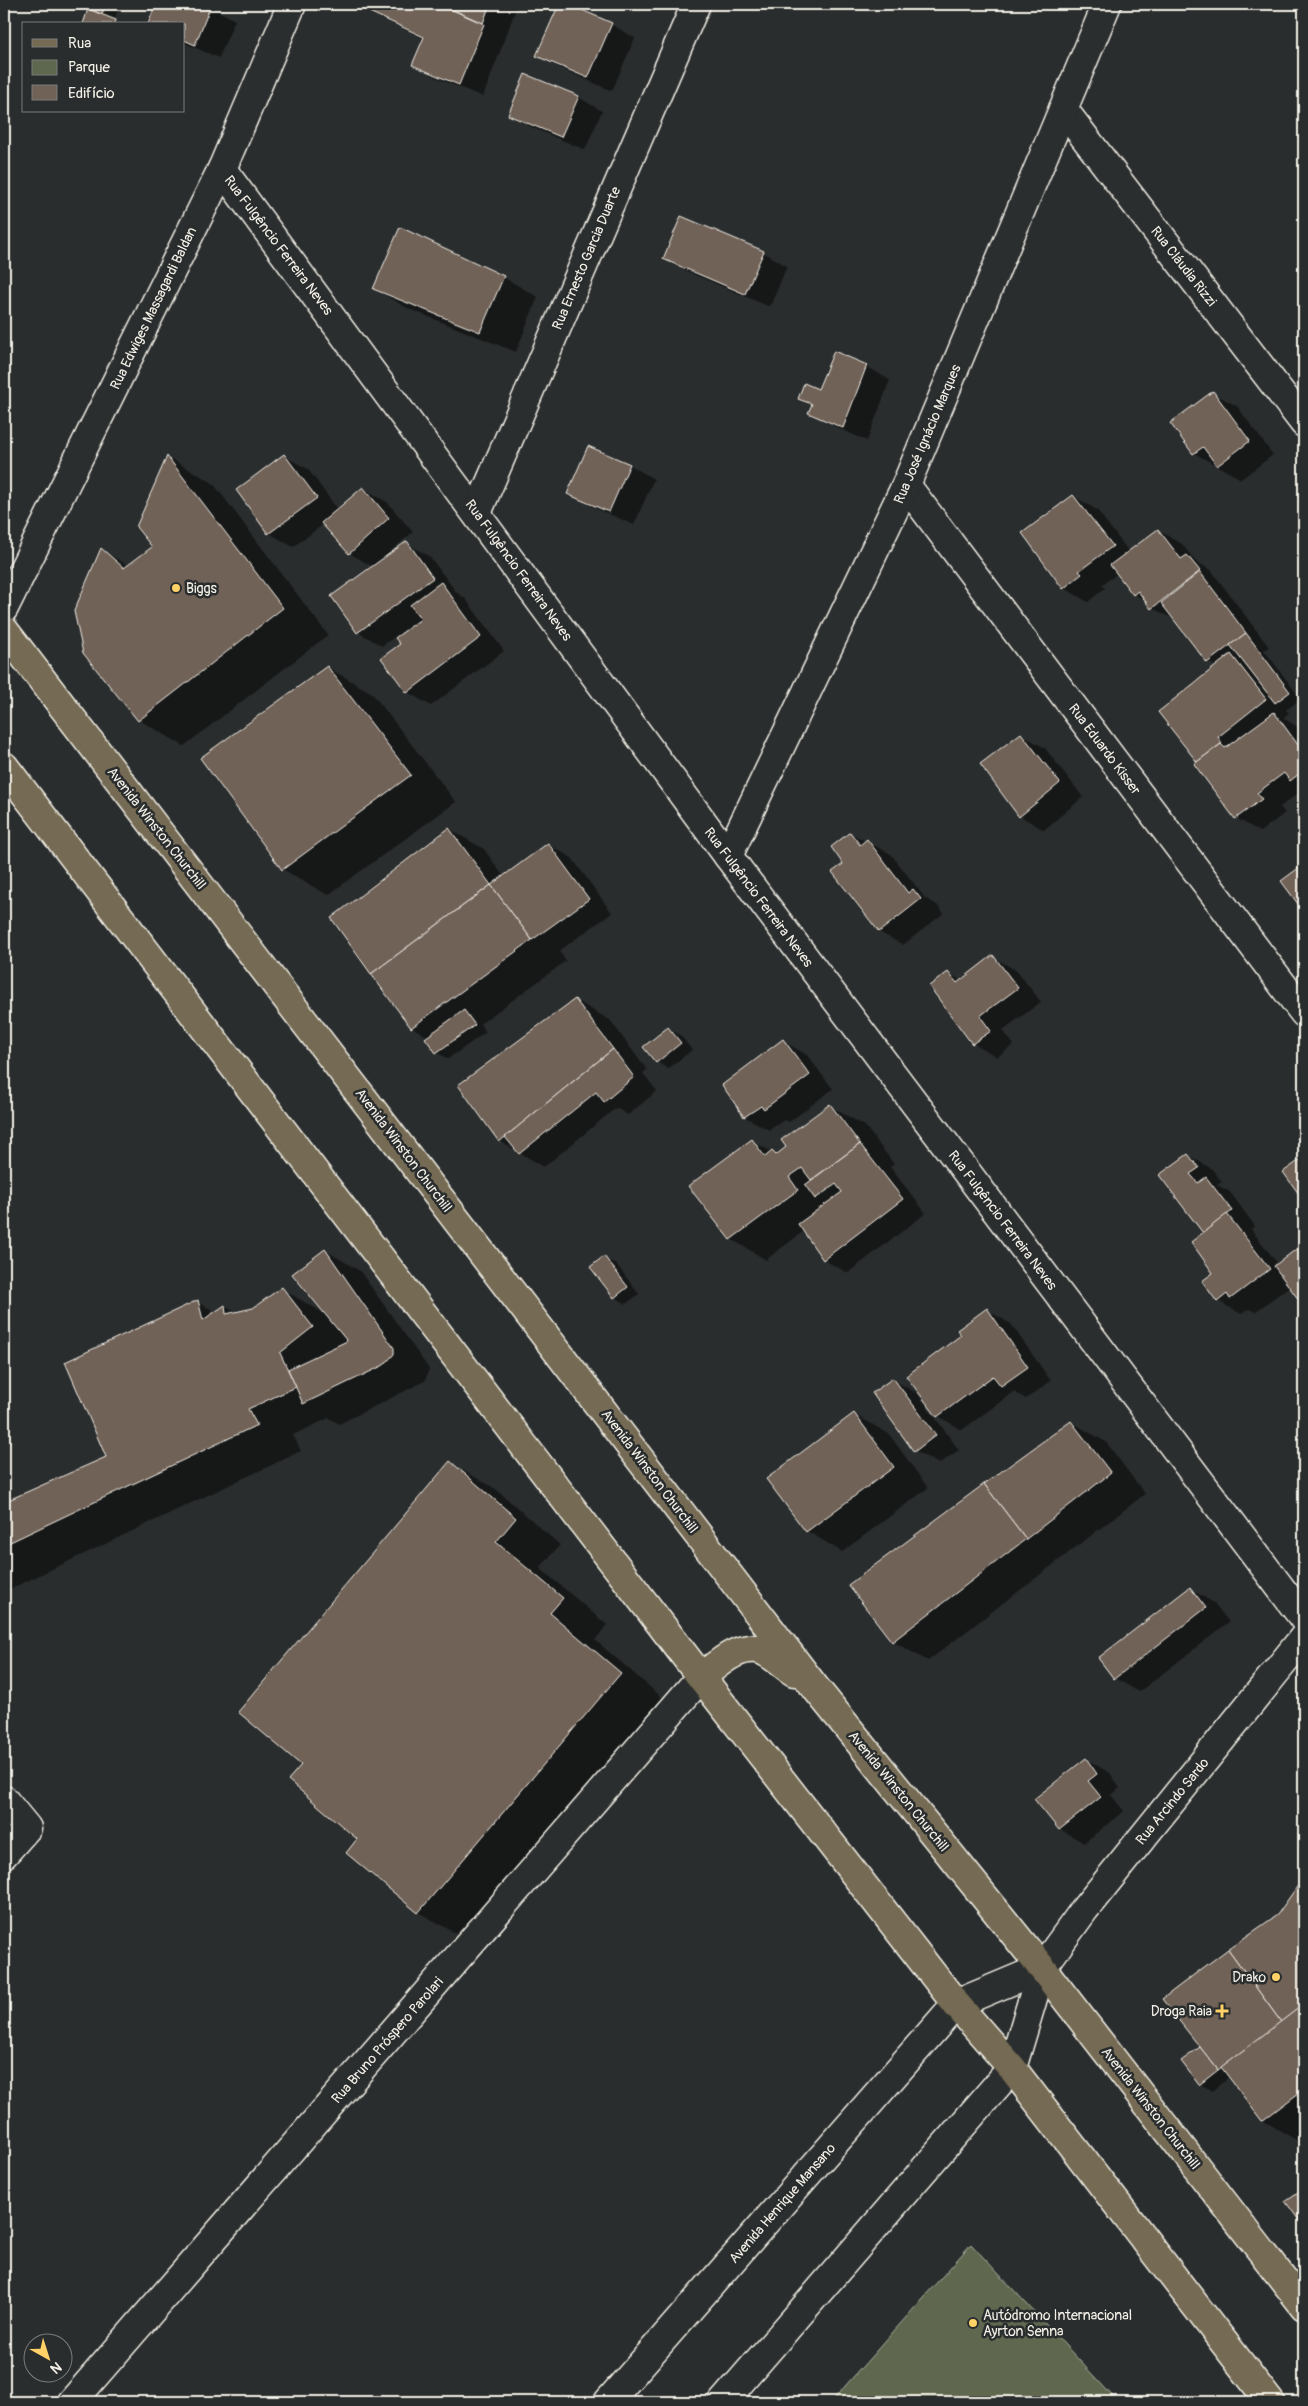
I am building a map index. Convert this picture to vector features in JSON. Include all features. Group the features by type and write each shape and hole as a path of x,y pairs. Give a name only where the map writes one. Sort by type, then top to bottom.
{"main road":[{"name":"Avenida Winston Churchill","path":"4,630 814,1686 1042,1968 1304,2306"},
{"path":"4,766 701,1677 956,2004 1012,2068 1270,2402"},
{"path":"701,1677 727,1658 744,1649 761,1650 814,1686"}],"street":[{"name":"Rua Edwiges Massagardi Baldan","path":"4,608 222,169 292,4"},
{"name":"Rua Ernesto Garcia Duarte","path":"477,513 696,4"},
{"name":"Rua José Ignácio Marques","path":"728,856 906,485 1107,4"},
{"name":"Rua Cláudia Rizzi","path":"1064,110 1304,423"},
{"name":"Rua Fulgêncio Ferreira Neves","path":"222,169 728,856 1304,1618"},
{"name":"Rua Eduardo Kisser","path":"906,485 1304,1013"},
{"name":"Rua Arcindo Sardo","path":"1042,1968 1084,1910 1304,1637"},
{"name":"Rua Bruno Próspero Parolari","path":"72,2402 701,1677"},
{"path":"4,1800 27,1828 4,1854"},
{"path":"956,2004 1042,1968"},
{"path":"723,2402 1012,2068 1042,1968"},
{"name":"Avenida Henrique Mansano","path":"608,2402 956,2004"}],"green space":[{"name":"Autódromo Internacional Ayrton Senna","path":"971,2244 1118,2402 831,2402"}],"building":[{"path":"85,4 106,4 102,14 83,7"},
{"path":"156,4 211,5 195,45 185,40 185,22 149,22"},
{"path":"367,4 439,4 484,24 459,85 412,65 424,37 365,10"},
{"path":"440,4 490,4 483,23"},
{"path":"559,4 568,4 612,23 588,78 536,56"},
{"path":"88,9 116,20 116,22 84,22"},
{"path":"525,74 579,96 561,137 508,115"},
{"path":"681,216 764,251 745,294 663,259"},
{"path":"400,227 504,276 480,332 373,289"},
{"path":"834,351 867,365 843,428 808,413 812,404 798,399 804,383 818,389"},
{"path":"1213,391 1250,441 1217,466 1203,447 1193,454 1170,423"},
{"path":"588,446 630,464 609,512 567,494"},
{"path":"284,454 317,498 268,534 236,490"},
{"name":"Biggs","path":"167,456 283,608 138,721 83,653 74,611 101,548 124,568 152,547 136,527"},
{"path":"363,487 389,518 349,554 321,523"},
{"path":"1073,495 1113,546 1079,571 1082,574 1063,589 1022,533"},
{"path":"1158,529 1181,559 1187,555 1200,571 1151,609 1138,591 1133,595 1110,565"},
{"path":"407,541 433,578 357,633 331,596"},
{"path":"1200,572 1246,633 1207,663 1161,603"},
{"path":"441,582 481,637 407,693 381,658 400,644 395,638 421,619 410,605"},
{"path":"1246,633 1290,692 1275,703 1230,645"},
{"path":"1231,654 1266,699 1218,737 1222,743 1197,762 1158,712"},
{"path":"327,666 411,775 282,870 200,758"},
{"path":"1274,712 1304,753 1304,770 1290,781 1284,773 1257,793 1262,799 1235,819 1194,764 1221,744 1225,748"},
{"path":"1021,733 1060,783 1019,817 980,764"},
{"path":"449,828 491,885 371,974 331,918"},
{"path":"850,832 860,845 867,839 908,893 913,889 921,899 879,932 832,872 843,864 831,847"},
{"path":"548,843 589,899 532,940 491,885"},
{"path":"1304,864 1304,912 1281,881"},
{"path":"491,885 532,940 411,1028 371,974"},
{"path":"993,955 1018,988 980,1016 991,1031 972,1044 929,986 948,972 957,983"},
{"path":"575,999 613,1049 499,1142 458,1085"},
{"path":"464,1010 475,1025 436,1053 425,1038"},
{"path":"668,1027 681,1043 656,1063 643,1047"},
{"path":"783,1039 810,1075 764,1109 761,1106 744,1117 722,1085"},
{"path":"613,1049 634,1077 604,1102 596,1092 519,1154 505,1137"},
{"path":"830,1104 860,1144 811,1180 802,1168 789,1177 798,1190 730,1240 688,1186 752,1139 765,1157 772,1151 776,1155 786,1147 781,1140"},
{"path":"860,1144 903,1199 823,1260 798,1224 842,1192 836,1184 815,1199 805,1185"},
{"path":"1188,1154 1199,1168 1190,1174 1198,1183 1206,1177 1232,1211 1203,1233 1159,1175"},
{"path":"1304,1157 1304,1201 1283,1172"},
{"path":"1227,1214 1270,1269 1230,1299 1227,1294 1217,1302 1202,1281 1213,1273 1191,1242"},
{"path":"1299,1247 1304,1254 1304,1307 1274,1266"},
{"path":"325,1249 394,1348 394,1354 384,1365 303,1404 288,1369 347,1341 292,1274"},
{"path":"604,1256 628,1287 614,1298 590,1267"},
{"path":"282,1287 313,1327 280,1353 296,1387 248,1409 257,1425 4,1545 4,1502 106,1457 65,1362 198,1300 203,1320 225,1305 226,1314 253,1308"},
{"path":"987,1308 1028,1367 1001,1386 993,1376 937,1417 906,1376 961,1335 957,1330"},
{"path":"893,1378 936,1435 914,1452 872,1393"},
{"path":"854,1413 894,1467 806,1532 766,1479"},
{"path":"1071,1421 1111,1473 1026,1539 984,1484"},
{"path":"450,1461 516,1518 496,1542 563,1598 550,1613 621,1673 418,1913 346,1853 357,1839 288,1780 301,1765 238,1712"},
{"path":"984,1484 1026,1539 892,1642 848,1585"},
{"path":"1190,1587 1206,1608 1114,1679 1098,1658"},
{"path":"1086,1758 1097,1774 1088,1781 1101,1797 1059,1830 1034,1799"},
{"name":"Drako","path":"1304,1877 1304,2005 1281,2022 1228,1949 1277,1915"},
{"name":"Droga Raia","path":"1228,1949 1281,2022 1218,2070 1162,1999"},
{"path":"1304,2004 1304,2089 1262,2121 1221,2067"},
{"path":"1200,2047 1218,2070 1199,2085 1181,2061"},
{"path":"1304,2188 1304,2227 1285,2201"}],"place":[{"name":"Biggs","path":"176,588"},
{"name":"Drako","path":"1276,1977"},
{"name":"Droga Raia","path":"1222,2011"},
{"name":"Autódromo Internacional Ayrton Senna","path":"973,2323"}]}
